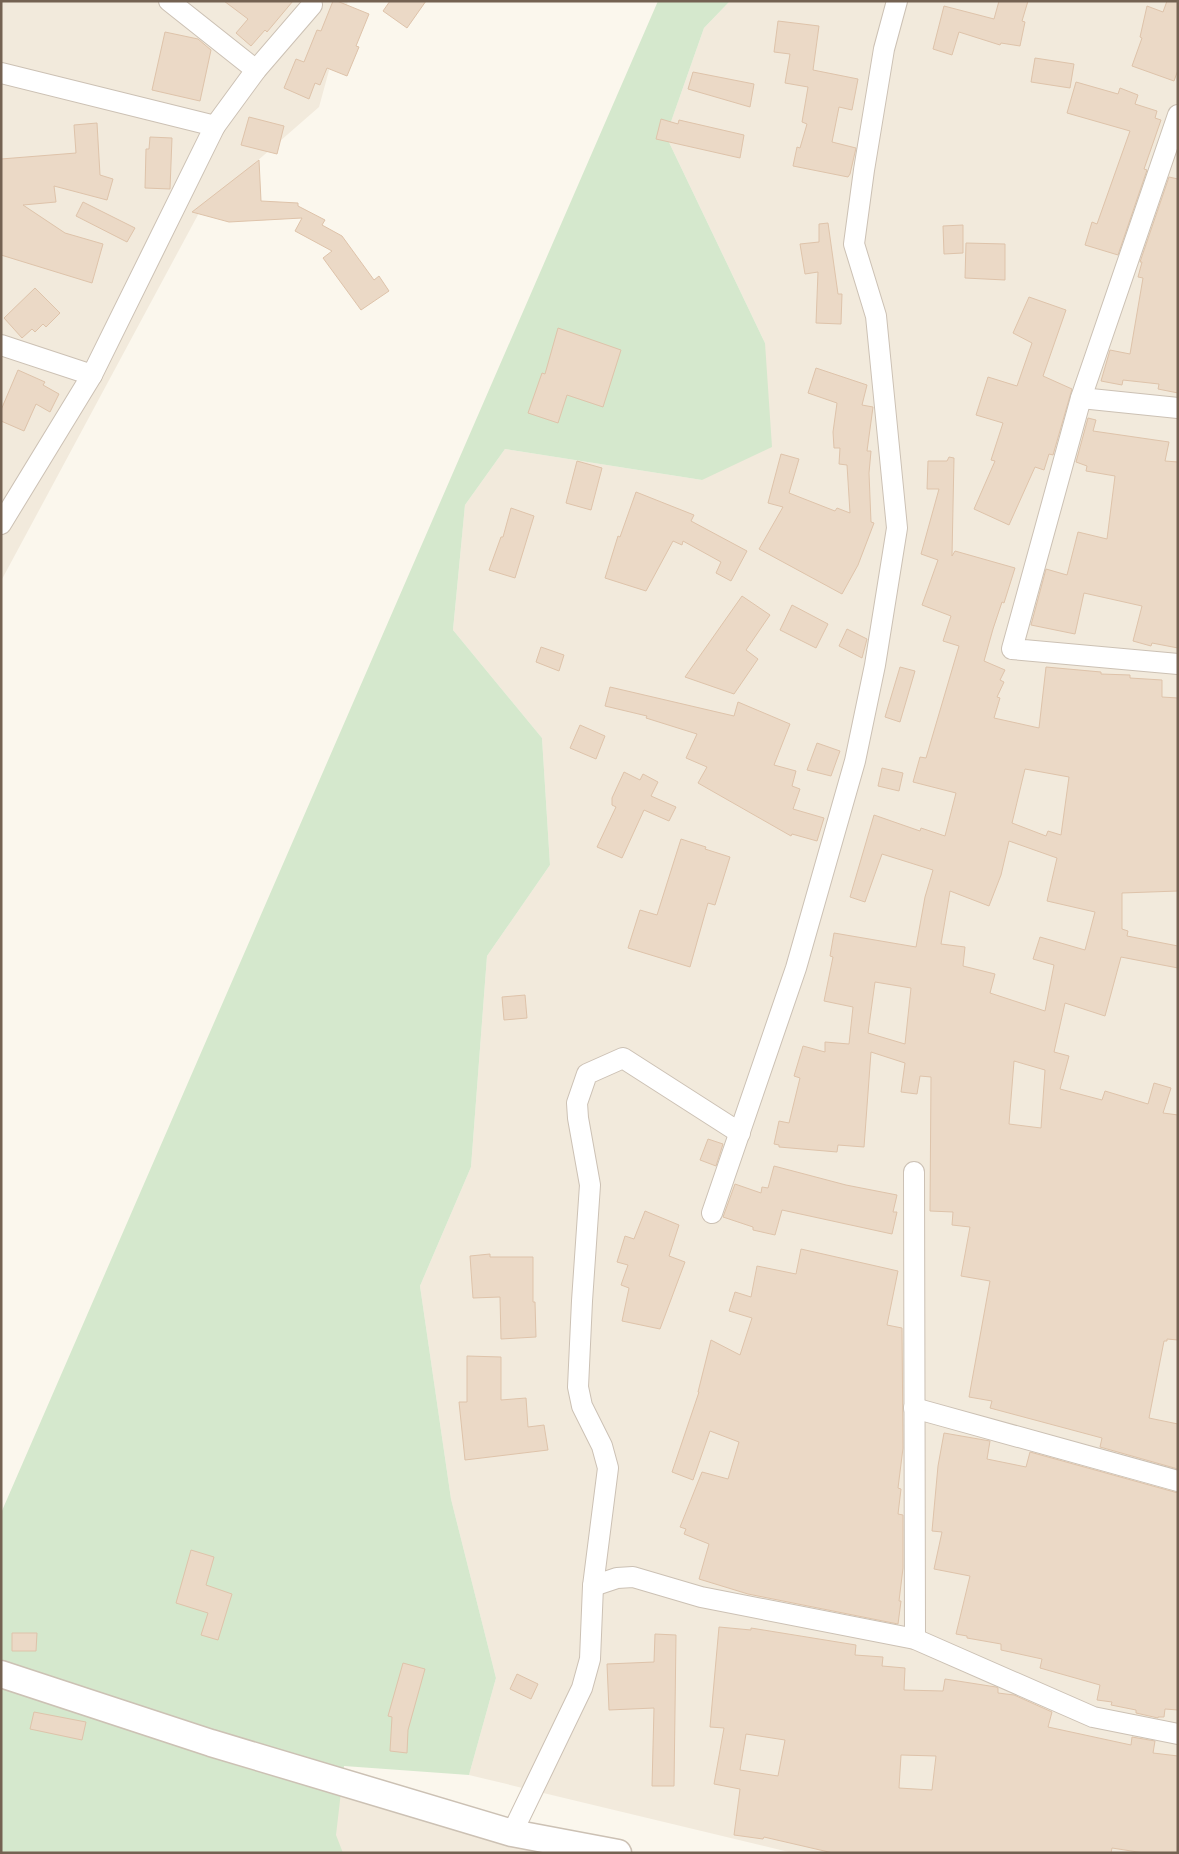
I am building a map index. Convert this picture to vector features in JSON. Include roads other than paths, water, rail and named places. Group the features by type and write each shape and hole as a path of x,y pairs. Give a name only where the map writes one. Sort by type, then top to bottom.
{"street":[{"path":"169,1 256,70"},
{"path":"712,1213 796,968 855,762 875,665 896,528 876,316 854,244 884,49 897,1"},
{"path":"1,524 92,375 215,126 256,70 312,5"},
{"path":"1,74 215,126"},
{"path":"1178,115 1170,161 1081,398 1012,649 1178,664"},
{"path":"1,345 92,375"},
{"path":"1081,398 1178,408"},
{"path":"512,1834 582,1688 590,1659 593,1586 608,1468 602,1446 582,1406 578,1387 590,1185 577,1103 587,1074 623,1058 740,1133"},
{"path":"914,1172 915,1639"},
{"path":"914,1408 1178,1481"},
{"path":"593,1586 617,1578 634,1577 700,1597 915,1639 1092,1717 1178,1734"},
{"path":"1,1674 211,1743 512,1834 584,1849 618,1853"}]}
